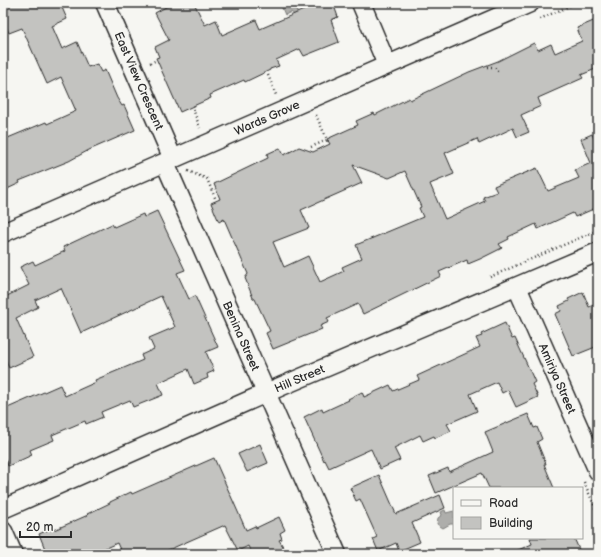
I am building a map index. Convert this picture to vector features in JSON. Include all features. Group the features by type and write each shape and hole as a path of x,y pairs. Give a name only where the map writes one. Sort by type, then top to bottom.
{"street":[{"name":"East View Crescent","path":"105,3 169,161"},
{"path":"361,3 387,65"},
{"name":"Wards Grove","path":"3,233 530,3"},
{"name":"Benina Street","path":"169,161 266,393 337,554"},
{"name":"Hill Street","path":"3,509 266,393 598,252"},
{"name":"Amiriya Street","path":"517,287 598,471"},
{"path":"3,531 13,554"}],"path":[{"path":"150,63 157,60"},
{"path":"488,67 494,67 499,72"},
{"path":"268,75 276,95"},
{"path":"193,109 200,128"},
{"path":"316,115 329,144"},
{"path":"311,147 327,140"},
{"path":"187,171 207,179 216,200"}],"shaded area":[{"path":"280,3 293,3 298,14 295,15 291,12 285,15"},
{"path":"445,510 446,513 453,511 453,524 443,528 437,524 438,518 442,515 441,512"}],"building":[{"path":"3,3 60,3 67,19 52,26 62,49 77,42 88,67 97,64 101,72 105,70 117,98 122,106 124,105 135,130 89,150 69,161 19,181 20,183 3,191 3,140 46,122 47,124 76,111 61,77 47,84 22,28 9,33 3,20"},
{"path":"173,3 194,3 205,25 216,20 222,35 256,20 260,29 306,9 304,3 333,3 338,17 331,20 339,42 304,56 300,49 276,60 279,66 245,82 244,80 210,95 211,98 180,112 156,58 159,57 155,47 169,40 155,13"},
{"path":"598,19 598,68 581,75 583,78 538,98 541,106 521,115 529,132 517,137 513,128 479,144 477,139 445,153 454,174 430,184 445,219 485,201 483,197 497,192 494,186 537,168 548,191 579,178 575,170 591,163 581,139 592,134 598,147 598,207 575,217 573,213 538,229 536,224 508,237 509,239 499,244 502,248 480,259 468,264 467,260 439,272 441,276 363,314 358,304 351,307 327,318 329,322 320,326 322,329 273,349 266,333 270,331 255,299 253,298 245,278 248,274 224,219 219,222 211,203 220,199 214,184 268,158 267,154 280,148 284,155 299,147 313,152 330,144 327,139 358,125 356,121 374,113 375,115 409,98 410,100 469,72 498,61 534,43 538,50 551,44 555,53 582,41 577,28","holes":["353,165 389,178 405,171 421,207 419,208 423,217 356,245 362,258 342,267 344,271 320,282 308,256 284,267 273,242 309,228 301,210 362,183"]},
{"path":"157,211 185,270 177,273 189,299 195,296 218,347 206,352 214,371 207,374 208,378 194,384 188,369 158,383 163,395 133,407 130,400 101,412 103,417 86,424 85,421 52,435 54,440 30,450 32,455 8,466 3,454 3,410 60,385 65,396 96,382 95,380 143,360 141,355 154,349 149,338 175,327 161,296 81,333 61,288 35,300 38,307 16,318 33,357 9,368 3,354 3,287 7,296 29,285 20,267 33,261 35,265 65,251 63,247 112,224 114,227 143,214 144,217"},
{"path":"583,292 589,307 598,303 598,346 573,356 555,314 561,311 559,306 569,301 568,299"},
{"path":"505,323 512,339 515,338 535,382 532,384 538,397 516,407 508,390 502,393 497,382 470,394 477,411 447,424 451,431 435,438 434,436 423,441 420,435 394,448 400,460 380,469 371,449 329,468 325,460 324,461 304,417 322,408 323,412 362,392 364,397 390,385 393,391 419,380 417,376 480,347 476,338 482,336 481,334"},
{"path":"528,414 534,428 537,427 542,439 537,442 554,487 489,487 482,473 436,493 429,476 448,468 449,472 493,452 485,432"},
{"path":"260,444 268,463 247,472 238,454"},
{"path":"214,458 246,530 255,526 256,528 279,517 285,530 280,533 282,539 279,540 284,548 272,554 252,554 248,546 238,551 225,525 166,551 167,554 122,554 117,543 92,554 47,554 39,534 53,528 54,530 88,515 87,514 131,492 132,494"},
{"path":"379,475 396,514 440,495 445,508 412,523 420,542 399,551 396,543 378,551 373,539 377,537 360,499 356,501 350,488"},
{"path":"530,539 574,539 581,554 509,554 532,544"}]}
